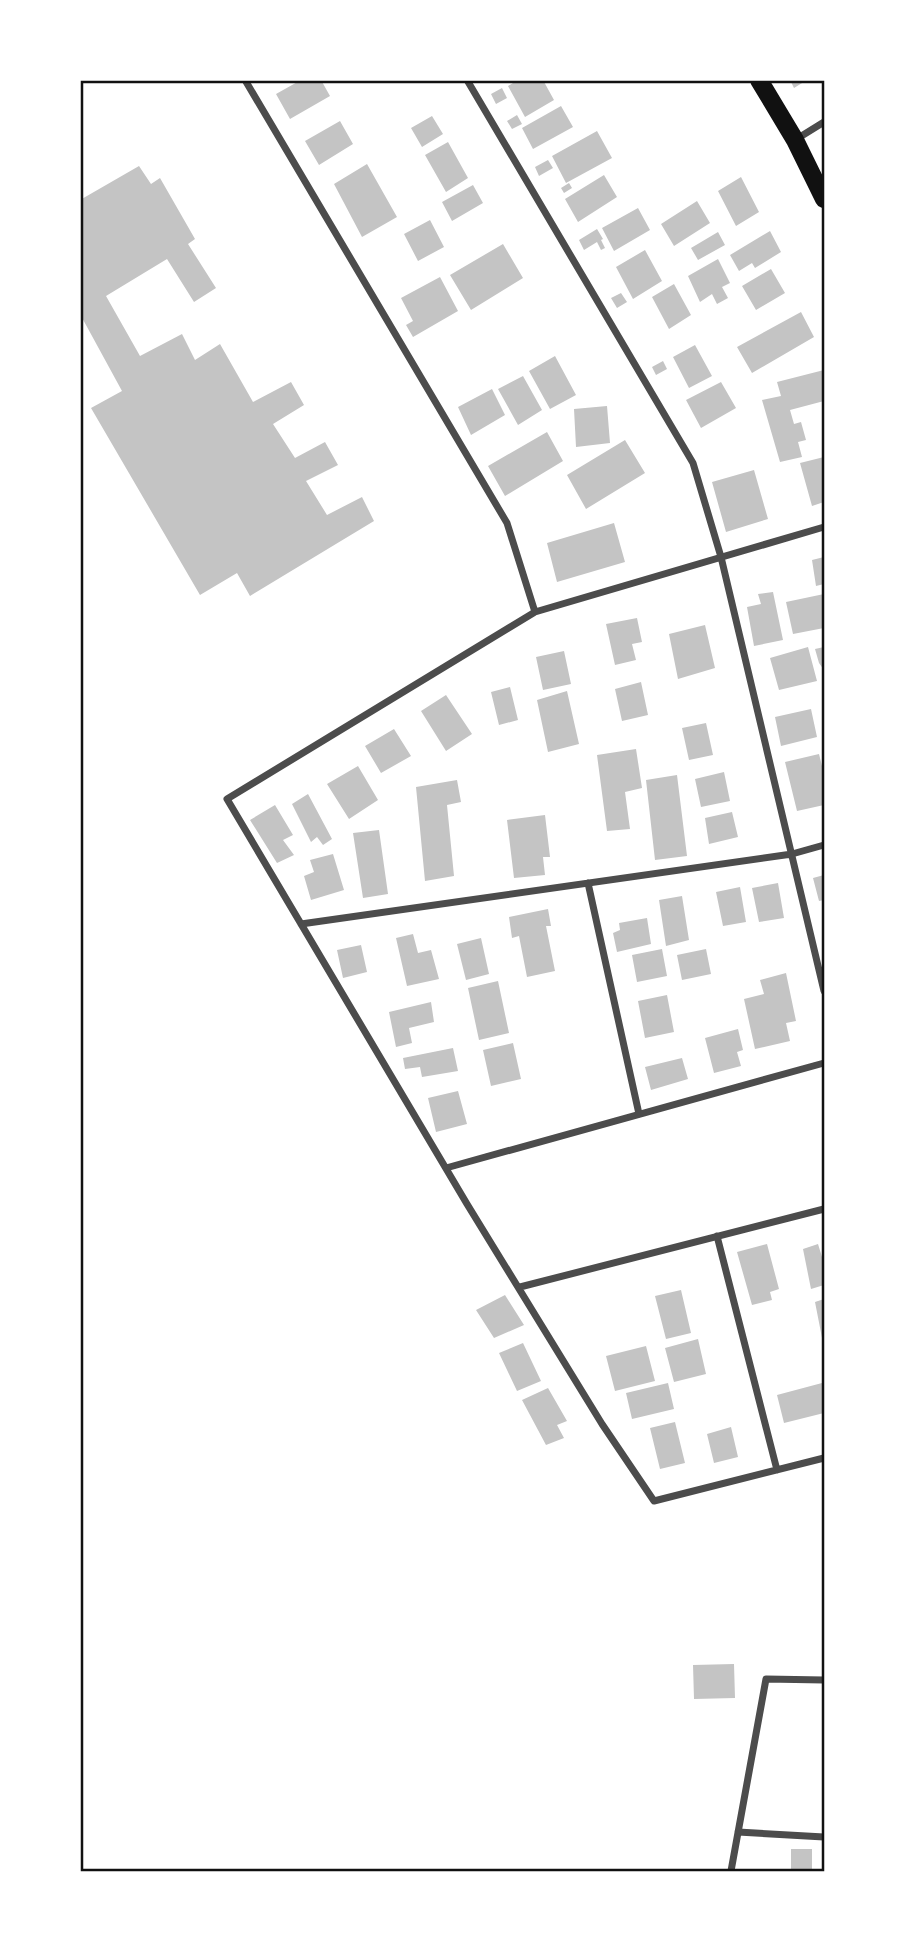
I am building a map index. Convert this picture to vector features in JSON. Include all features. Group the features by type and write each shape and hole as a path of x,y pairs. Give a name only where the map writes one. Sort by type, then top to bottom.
{"main road":[{"path":"759,80 795,140 824,199"}],"street":[{"path":"245,80 508,523 535,612"},
{"path":"467,80 693,463 722,557 824,991"},
{"path":"795,140 824,122"},
{"path":"824,527 535,612 227,799 446,1168 602,1424 654,1501 824,1458"},
{"path":"301,924 792,854 824,845"},
{"path":"587,883 639,1114"},
{"path":"446,1168 824,1063"},
{"path":"520,1287 824,1209"},
{"path":"717,1236 777,1470"},
{"path":"731,1871 766,1679 824,1680"},
{"path":"738,1832 824,1838"}],"building":[{"path":"301,80 321,80 330,96 290,119 276,94"},
{"path":"518,80 543,80 554,100 525,117 508,86"},
{"path":"790,80 807,80 794,88"},
{"path":"502,88 507,98 496,104 491,94"},
{"path":"561,106 573,127 533,149 522,128"},
{"path":"517,115 522,124 512,129 507,121"},
{"path":"432,116 443,134 422,147 411,128"},
{"path":"340,121 353,144 319,165 305,141"},
{"path":"597,131 612,158 566,183 552,156"},
{"path":"448,142 468,178 446,192 425,155"},
{"path":"548,160 553,168 539,176 535,167"},
{"path":"367,164 397,217 362,237 334,184"},
{"path":"139,166 151,184 160,178 195,239 188,244 216,288 194,302 167,259 106,296 140,356 182,334 195,360 220,344 253,402 291,382 304,405 273,424 295,458 325,442 338,465 306,481 327,515 362,497 374,521 250,596 237,573 200,595 91,408 122,391 80,314 80,200"},
{"path":"604,175 617,197 578,222 565,199"},
{"path":"741,177 759,212 736,226 718,191"},
{"path":"569,183 572,188 564,193 561,188"},
{"path":"473,185 483,203 452,221 442,202"},
{"path":"697,201 710,223 674,246 661,224"},
{"path":"638,208 650,230 614,251 602,228"},
{"path":"430,220 444,247 418,261 404,234"},
{"path":"597,229 605,248 601,250 597,242 584,250 579,240"},
{"path":"770,231 781,252 755,268 752,263 739,271 730,255"},
{"path":"718,232 725,245 698,260 691,248"},
{"path":"503,244 523,278 471,310 450,275"},
{"path":"645,250 662,281 633,299 616,267"},
{"path":"718,259 730,283 722,287 728,298 717,304 712,294 700,302 688,276"},
{"path":"771,269 785,293 756,310 742,286"},
{"path":"440,277 458,311 413,337 406,325 413,321 401,298"},
{"path":"674,284 691,315 669,329 652,297"},
{"path":"621,293 627,302 617,308 611,298"},
{"path":"801,312 814,337 752,373 737,347"},
{"path":"695,345 712,376 689,388 673,357"},
{"path":"555,356 576,395 550,409 529,371"},
{"path":"663,361 667,369 656,375 652,367"},
{"path":"824,370 824,401 790,410 794,424 801,422 806,440 798,442 802,457 780,462 762,400 781,396 777,382"},
{"path":"523,376 542,410 518,425 498,389"},
{"path":"721,382 736,408 701,428 686,400"},
{"path":"492,389 505,415 471,435 458,407"},
{"path":"607,406 610,443 576,447 574,409"},
{"path":"547,432 563,461 505,496 488,466"},
{"path":"625,440 645,473 586,509 567,475"},
{"path":"824,457 824,502 812,506 800,463"},
{"path":"754,470 768,519 726,532 712,482"},
{"path":"614,523 625,562 557,582 547,543"},
{"path":"824,557 824,584 816,586 812,560"},
{"path":"773,592 783,640 754,646 747,607 761,604 758,594"},
{"path":"824,594 824,628 793,634 786,602"},
{"path":"637,618 642,642 632,644 636,660 615,665 606,624"},
{"path":"705,625 715,668 678,679 669,634"},
{"path":"808,647 817,681 779,690 770,658"},
{"path":"824,647 824,670 815,649"},
{"path":"564,651 571,684 543,690 536,657"},
{"path":"641,682 648,715 622,721 615,689"},
{"path":"510,687 518,720 499,725 491,692"},
{"path":"567,691 579,744 548,752 537,700"},
{"path":"446,695 472,734 446,751 421,711"},
{"path":"811,709 817,737 781,746 775,717"},
{"path":"706,723 713,755 689,760 682,728"},
{"path":"394,729 411,756 381,773 365,746"},
{"path":"636,749 642,788 625,792 630,829 607,831 597,755"},
{"path":"819,754 824,774 824,805 797,811 785,762"},
{"path":"358,766 378,800 349,819 327,784"},
{"path":"724,772 730,801 701,807 695,779"},
{"path":"677,775 687,856 655,860 646,780"},
{"path":"457,780 461,802 447,805 454,876 425,881 416,787"},
{"path":"308,794 332,839 323,845 317,837 311,842 292,804"},
{"path":"275,805 293,835 283,840 294,855 277,863 250,820"},
{"path":"732,812 738,837 709,844 705,818"},
{"path":"545,815 550,857 543,857 545,875 514,878 507,820"},
{"path":"379,830 388,894 363,898 353,833"},
{"path":"333,854 344,890 311,900 304,876 314,872 310,860"},
{"path":"824,875 824,900 819,901 813,878"},
{"path":"778,883 784,918 759,922 752,888"},
{"path":"740,887 746,922 723,926 716,892"},
{"path":"682,896 689,940 666,946 659,900"},
{"path":"548,909 551,926 546,926 555,971 527,977 519,936 512,938 509,917"},
{"path":"647,918 651,944 617,952 613,933 620,930 619,923"},
{"path":"413,934 418,953 431,950 439,979 407,986 396,938"},
{"path":"481,938 489,974 466,980 457,944"},
{"path":"361,945 367,972 343,978 337,950"},
{"path":"662,949 667,976 637,982 632,955"},
{"path":"706,949 711,974 682,980 677,955"},
{"path":"786,973 796,1021 786,1023 790,1041 755,1049 744,999 764,994 760,980"},
{"path":"498,981 509,1033 479,1040 468,988"},
{"path":"667,995 674,1032 645,1038 638,1001"},
{"path":"431,1002 434,1022 409,1028 412,1043 396,1047 389,1012"},
{"path":"738,1029 743,1050 737,1052 741,1066 714,1073 705,1038"},
{"path":"513,1043 521,1079 491,1086 483,1050"},
{"path":"453,1048 458,1071 422,1077 420,1067 405,1069 403,1058"},
{"path":"682,1058 688,1079 651,1090 645,1067"},
{"path":"458,1091 467,1124 436,1132 428,1098"},
{"path":"767,1244 779,1289 770,1292 772,1300 752,1305 737,1252"},
{"path":"818,1244 824,1257 824,1285 811,1289 803,1249"},
{"path":"681,1290 691,1333 666,1339 655,1296"},
{"path":"505,1295 524,1325 494,1338 476,1310"},
{"path":"824,1299 824,1343 823,1343 815,1302"},
{"path":"698,1339 706,1374 674,1382 665,1348"},
{"path":"523,1343 541,1381 517,1391 499,1353"},
{"path":"646,1346 655,1381 615,1391 606,1356"},
{"path":"668,1383 674,1409 632,1419 626,1393"},
{"path":"822,1383 824,1413 784,1423 777,1395"},
{"path":"548,1388 567,1421 557,1425 564,1438 546,1445 522,1400"},
{"path":"675,1422 685,1463 660,1469 650,1428"},
{"path":"731,1427 738,1457 714,1463 707,1434"},
{"path":"734,1664 735,1698 694,1699 693,1665"},
{"path":"791,1849 812,1849 812,1871 791,1871"}]}
